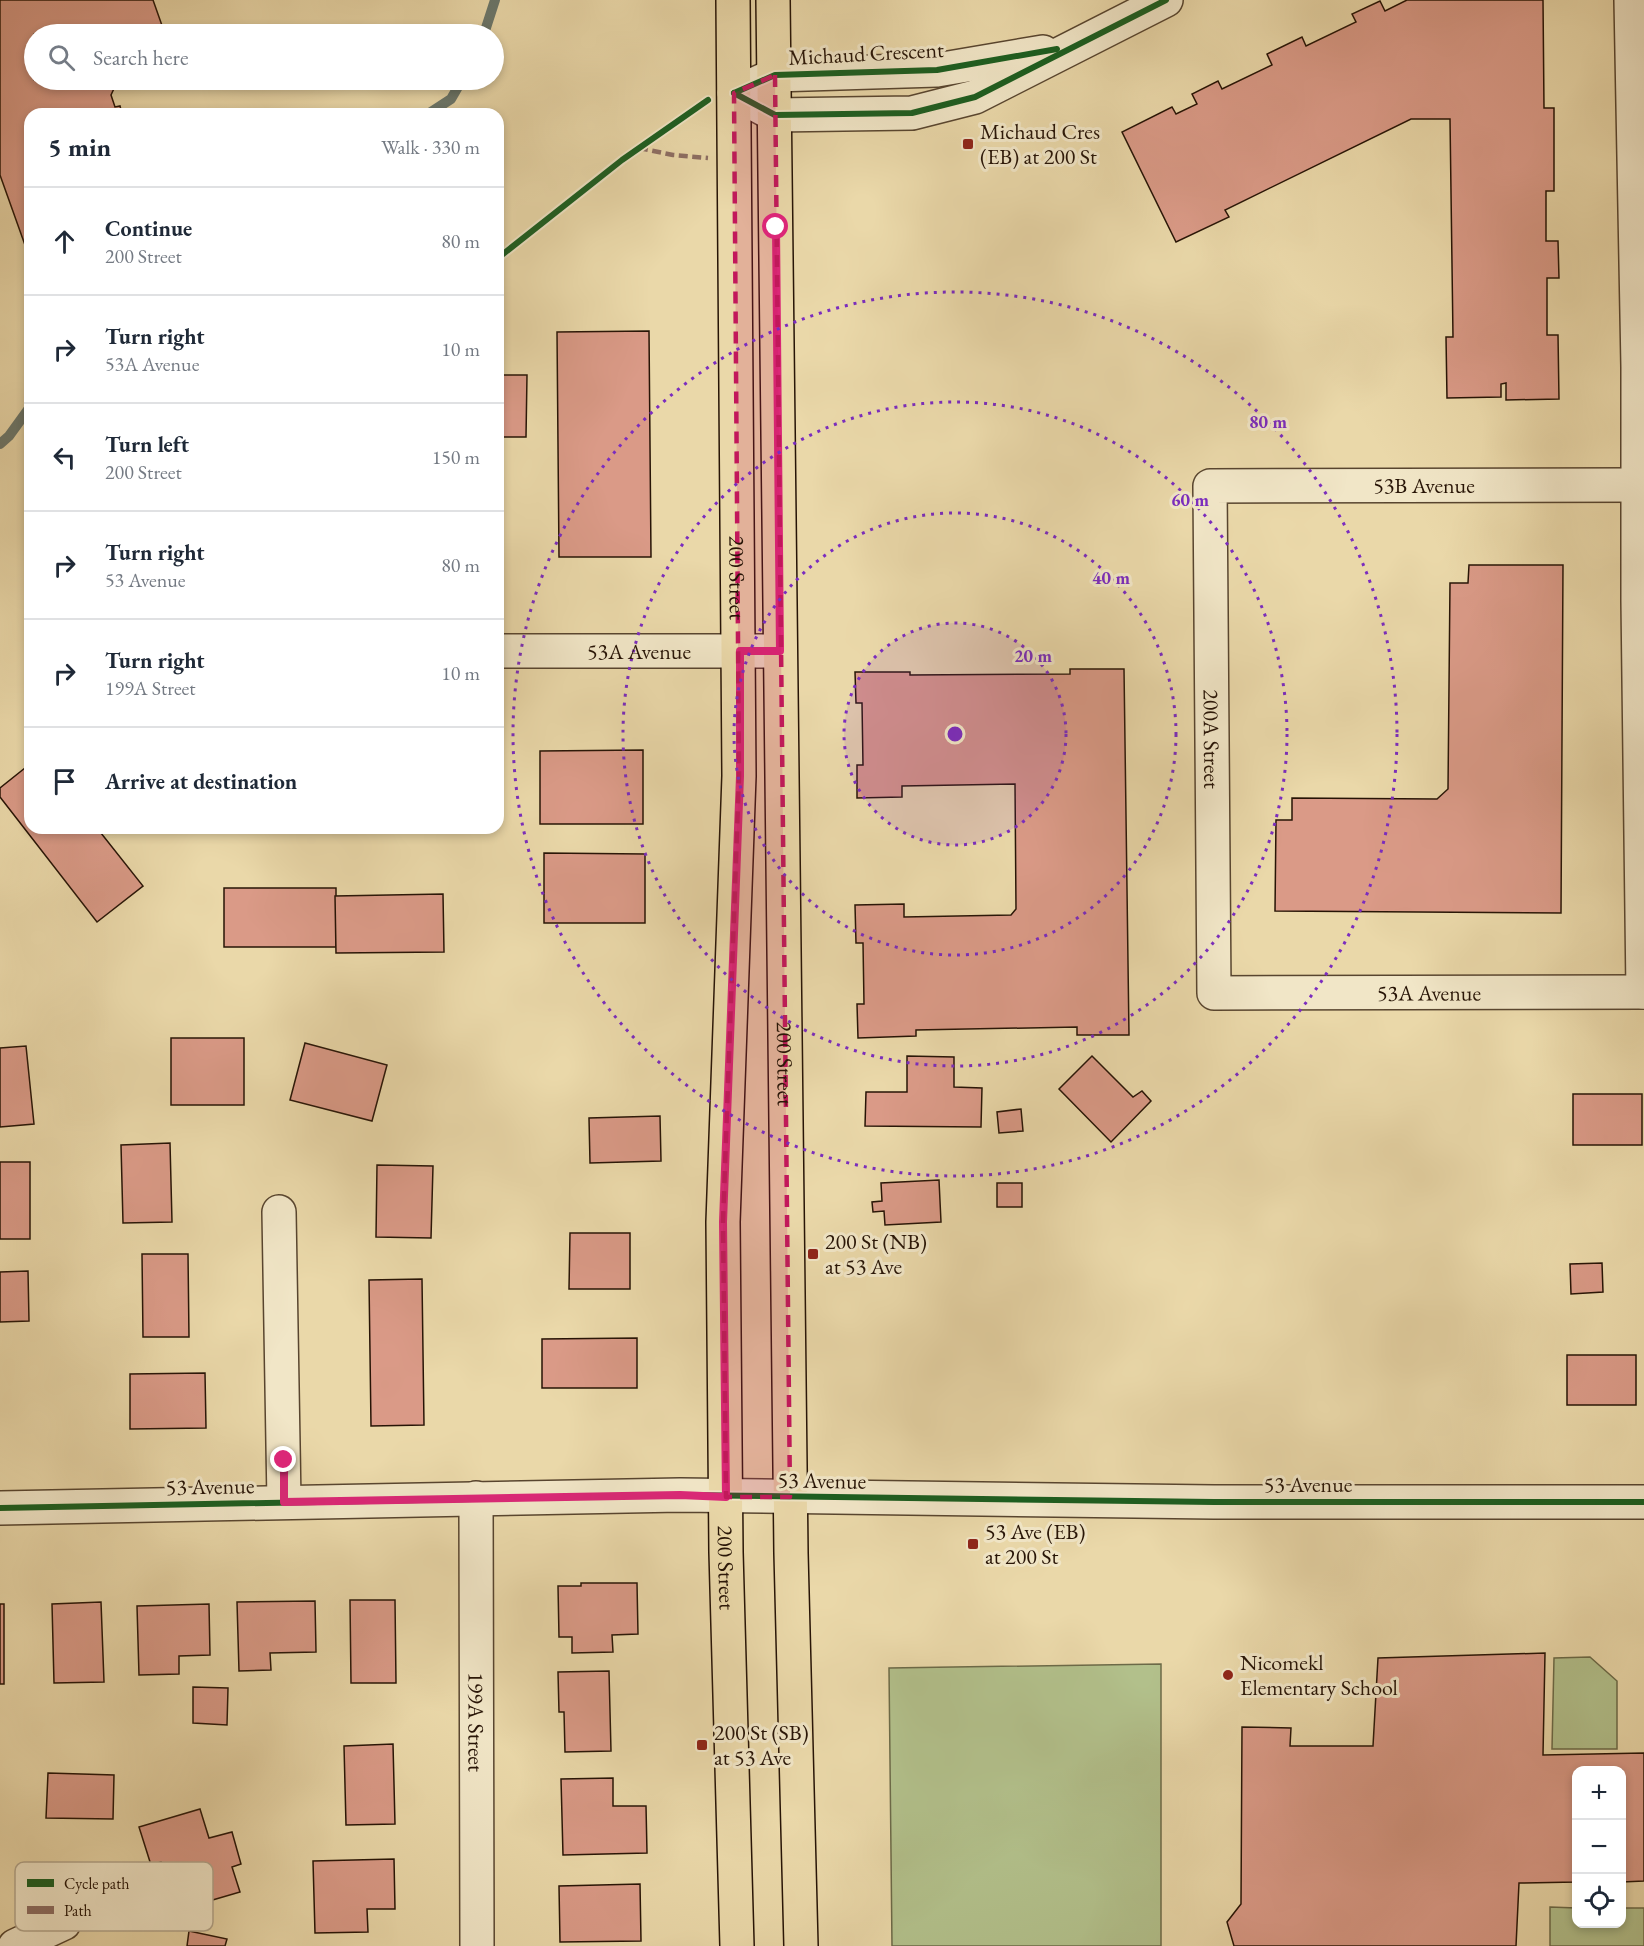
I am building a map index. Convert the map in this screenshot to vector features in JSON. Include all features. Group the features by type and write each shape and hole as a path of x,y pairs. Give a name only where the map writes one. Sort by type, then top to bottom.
{"main road":[{"name":"200 Street","path":"733,0 740,776 723,1222 726,1497 737,1946"},
{"name":"200 Street","path":"773,0 790,1497 801,1946"}],"street":[{"name":"Michaud Crescent","path":"734,93 775,115 912,113 975,97 1166,0"},
{"path":"1632,0 1638,343 1644,992"},
{"name":"Michaud Crescent","path":"734,93 775,75 937,70 1072,47"},
{"name":"53B Avenue","path":"1210,486 1638,485"},
{"name":"200A Street","path":"1210,486 1214,993"},
{"name":"53A Avenue","path":"504,651 780,651"},
{"name":"53A Avenue","path":"1214,993 1644,992"},
{"path":"279,1212 284,1502"},
{"name":"53 Avenue","path":"0,1508 680,1495 1214,1502 1644,1502"},
{"name":"199A Street","path":"476,1498 477,1946"},
{"path":"15,1946 47,1931"}],"highlighted area":[{"path":"775,75 790,1497 726,1497 723,1222 739,776 734,93"}],"green space":[{"path":"1590,1657 1617,1681 1617,1749 1552,1749 1554,1658"},
{"path":"1161,1664 1161,1946 892,1946 889,1668"},
{"path":"1550,1907 1572,1908 1572,1928 1626,1928 1626,1908 1644,1908 1644,1946 1550,1946"}],"building":[{"path":"0,0 153,0 161,24 24,24 24,90 113,90 111,95 115,107 120,106 120,108 24,108 24,242 0,175"},
{"path":"1407,0 1543,0 1544,108 1554,108 1554,191 1546,191 1546,241 1558,241 1559,278 1547,278 1547,335 1558,335 1559,399 1506,400 1506,383 1501,384 1501,397 1447,398 1446,337 1453,337 1450,119 1411,119 1225,210 1229,217 1176,242 1122,132 1172,107 1176,114 1197,104 1192,94 1218,81 1222,89 1272,65 1267,54 1302,37 1306,46 1356,22 1352,14 1380,1 1385,11"},
{"path":"649,331 651,557 559,557 557,332"},
{"path":"504,375 527,375 526,437 504,437"},
{"path":"1469,565 1563,565 1561,913 1275,911 1276,820 1292,820 1292,798 1437,799 1448,789 1450,583 1468,583"},
{"path":"1070,669 1124,669 1129,1035 1077,1035 1077,1027 916,1030 916,1036 858,1038 857,1004 864,1004 863,943 856,943 855,905 904,904 904,917 1011,915 1016,909 1015,784 902,786 902,797 857,798 857,765 863,765 862,703 856,703 855,672 910,672 910,675 1070,674"},
{"path":"643,750 643,824 540,824 540,751"},
{"path":"24,769 24,828 0,797 0,788"},
{"path":"29,834 102,834 143,886 97,922"},
{"path":"544,853 645,854 645,923 544,923"},
{"path":"224,888 336,888 336,947 224,947"},
{"path":"443,894 444,952 336,953 335,896"},
{"path":"171,1038 244,1038 244,1105 171,1105"},
{"path":"305,1043 387,1065 372,1121 290,1100"},
{"path":"26,1046 34,1124 0,1127 0,1048"},
{"path":"907,1056 954,1057 954,1087 982,1088 981,1127 865,1126 866,1092 907,1092"},
{"path":"1092,1056 1133,1097 1142,1091 1151,1101 1111,1142 1059,1089"},
{"path":"1573,1094 1642,1094 1642,1145 1573,1145"},
{"path":"1021,1109 1023,1131 999,1133 997,1112"},
{"path":"660,1116 661,1161 590,1163 589,1118"},
{"path":"170,1143 172,1222 123,1223 121,1145"},
{"path":"0,1162 30,1162 30,1239 0,1239"},
{"path":"377,1165 433,1166 431,1238 376,1237"},
{"path":"939,1180 941,1222 885,1225 884,1211 873,1212 872,1202 882,1201 881,1183"},
{"path":"997,1183 1022,1183 1022,1207 997,1207"},
{"path":"570,1233 630,1233 630,1289 569,1289"},
{"path":"142,1254 188,1254 189,1337 143,1337"},
{"path":"1602,1263 1603,1292 1571,1294 1570,1264"},
{"path":"28,1271 29,1321 0,1322 0,1272"},
{"path":"422,1279 424,1425 371,1426 369,1280"},
{"path":"637,1338 637,1388 542,1388 542,1339"},
{"path":"1567,1355 1636,1355 1636,1405 1567,1405"},
{"path":"205,1373 206,1428 130,1429 130,1374"},
{"path":"581,1583 637,1583 638,1634 612,1635 613,1652 572,1653 572,1637 559,1637 558,1586 581,1586"},
{"path":"350,1600 395,1600 396,1683 351,1683"},
{"path":"315,1601 316,1652 270,1653 271,1670 239,1671 237,1602"},
{"path":"101,1602 104,1682 54,1683 52,1604"},
{"path":"0,1604 4,1604 4,1684 0,1684"},
{"path":"209,1604 210,1655 179,1656 179,1674 139,1675 137,1606"},
{"path":"1545,1653 1543,1755 1644,1753 1644,1881 1626,1882 1626,1766 1572,1766 1572,1882 1519,1883 1516,1946 1234,1946 1227,1922 1241,1904 1242,1727 1291,1728 1290,1746 1373,1746 1378,1658"},
{"path":"609,1671 611,1751 565,1752 564,1712 559,1712 558,1672"},
{"path":"193,1687 228,1688 227,1725 193,1723"},
{"path":"393,1744 395,1824 346,1825 344,1746"},
{"path":"48,1773 114,1775 113,1819 46,1818"},
{"path":"613,1778 613,1806 646,1806 647,1853 563,1855 561,1779"},
{"path":"200,1809 209,1838 232,1832 241,1864 232,1867 240,1892 213,1900 213,1862 150,1862 139,1827"},
{"path":"394,1859 395,1909 367,1909 368,1932 315,1933 313,1861"},
{"path":"640,1884 641,1941 560,1942 559,1886"},
{"path":"189,1931 227,1939 225,1946 187,1946"}],"waterway":[{"path":"487,24 495,0"},
{"path":"437,108 451,99 456,90"},
{"path":"0,444 24,415"}],"marked path":[{"path":"639,148 673,155 708,158"}],"cycle path":[{"path":"734,93 775,115 912,113 975,97 1166,0"},
{"path":"734,93 775,75 937,70 1057,49"},
{"path":"504,253 622,160 708,100"},
{"path":"0,1508 680,1495 1214,1502 1644,1502"}],"place":[{"name":"Michaud Cres (EB) at 200 St","path":"968,144"},
{"name":"200 St (NB) at 53 Ave","path":"813,1254"},
{"name":"53 Ave (EB) at 200 St","path":"973,1544"},
{"name":"Nicomekl Elementary School","path":"1228,1675"},
{"name":"200 St (SB) at 53 Ave","path":"702,1745"}],"route":[{"path":"284,1460 284,1502 680,1495 726,1497 723,1222 740,776 740,651 780,651 776,227"}]}
